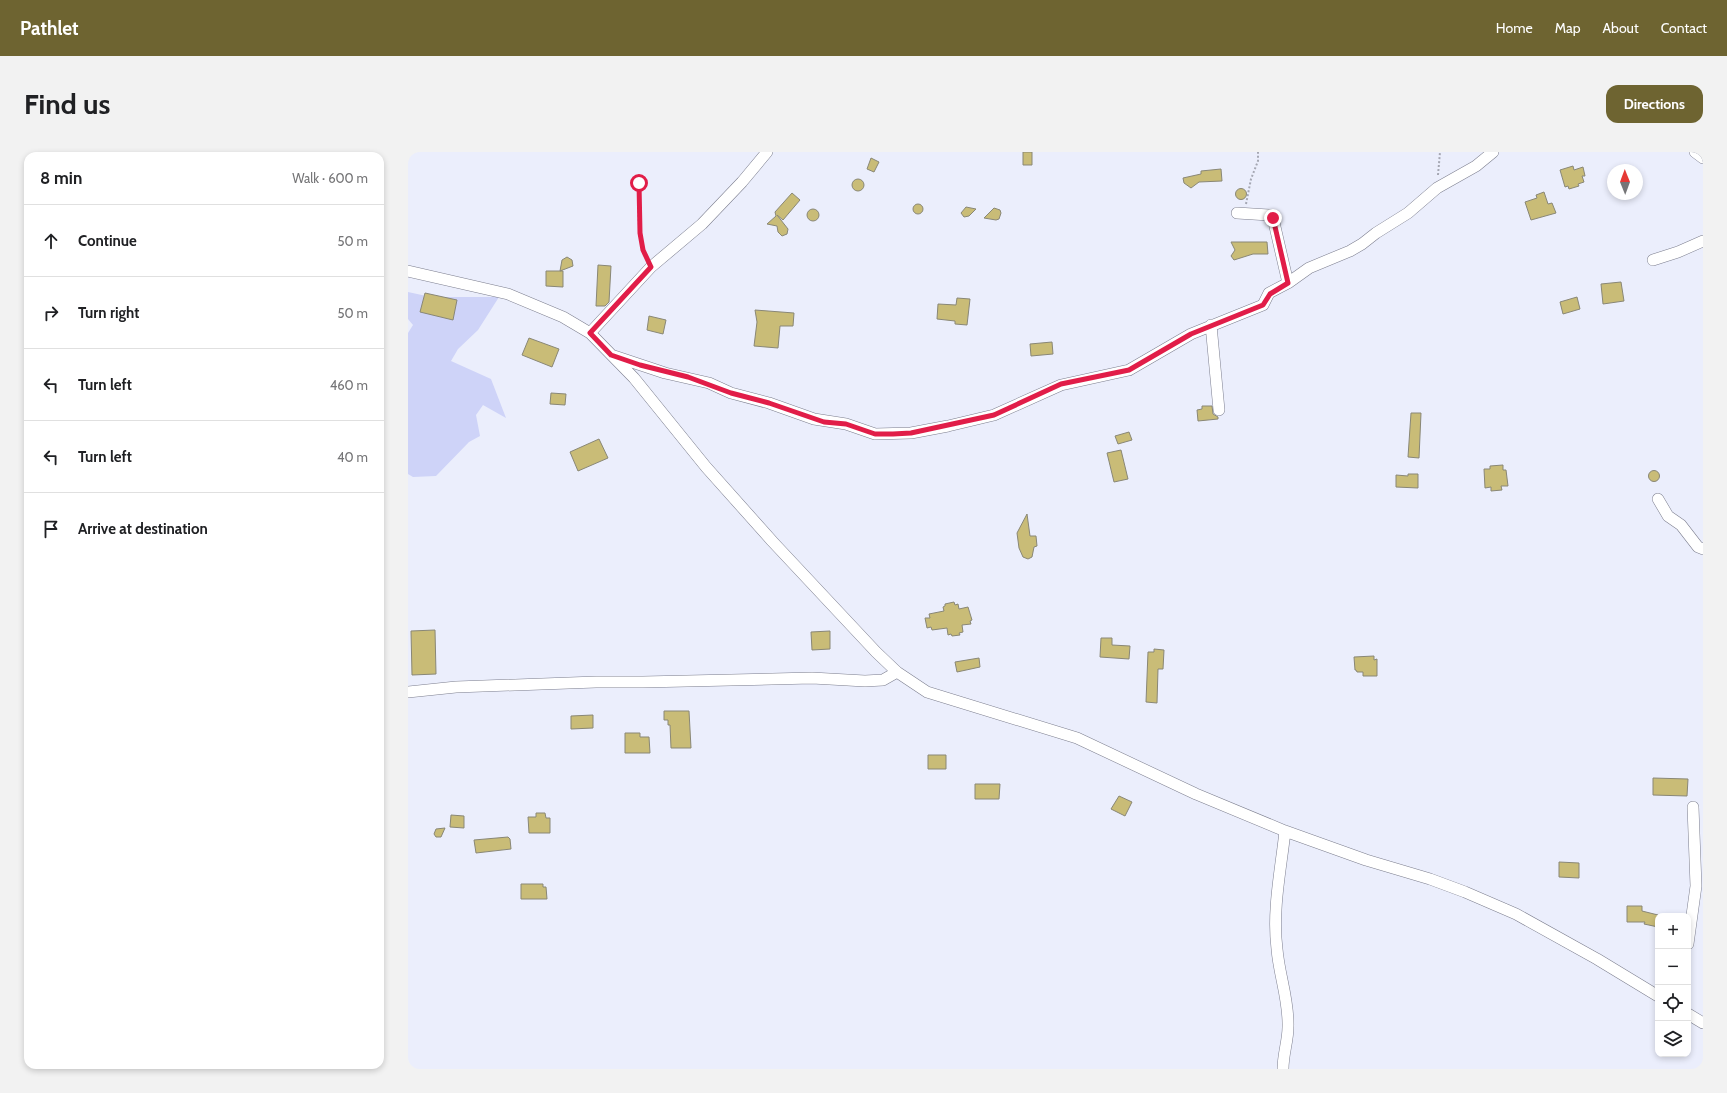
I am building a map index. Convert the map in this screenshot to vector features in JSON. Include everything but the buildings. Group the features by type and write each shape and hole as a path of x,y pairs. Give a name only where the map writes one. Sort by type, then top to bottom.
{"street":[{"path":"590,333 651,267 702,224 742,182 767,152"},
{"path":"611,355 665,372 709,383 731,393 769,403 819,420 846,424 875,434 893,434 926,430 994,415 1061,384 1129,370 1211,325 1263,305 1270,294 1309,268 1345,254 1362,244 1408,213 1437,188 1476,166 1493,152"},
{"path":"1695,152 1703,158"},
{"path":"1241,213 1269,215 1273,218 1288,283"},
{"path":"1653,260 1703,242"},
{"path":"408,271 508,294 563,317 590,333 634,378 706,467 772,541 897,672 927,692 1077,738 1196,794 1285,831 1366,860 1430,879 1516,914 1597,959 1655,994"},
{"path":"1211,325 1219,410"},
{"path":"1658,500 1668,516 1681,525 1698,547 1703,549"},
{"path":"408,692 456,688 596,682 812,678 865,681 883,680 897,672"},
{"path":"1691,922 1696,886 1693,807"},
{"path":"1283,1069 1283,1057 1288,1028 1287,1005 1276,948 1277,908 1285,831"},
{"path":"1691,1016 1703,1023"}],"path":[{"path":"1241,213 1258,161 1258,152"},
{"path":"1437,188 1440,152"},
{"path":"639,183 640,233 643,250 651,267"}],"shaded area":[{"path":"408,292 431,297 499,297 478,330 458,349 451,361 491,379 506,418 483,405 476,415 480,436 469,442 436,476 413,477 408,474 408,333 413,325 408,319"}],"route":[{"path":"639,183 640,233 643,250 651,267 623,295 590,333 611,355 640,365 709,383 731,393 769,403 824,422 846,424 875,434 911,433 994,415 1061,384 1129,370 1191,334 1263,305 1270,294 1288,283 1273,218"}]}
